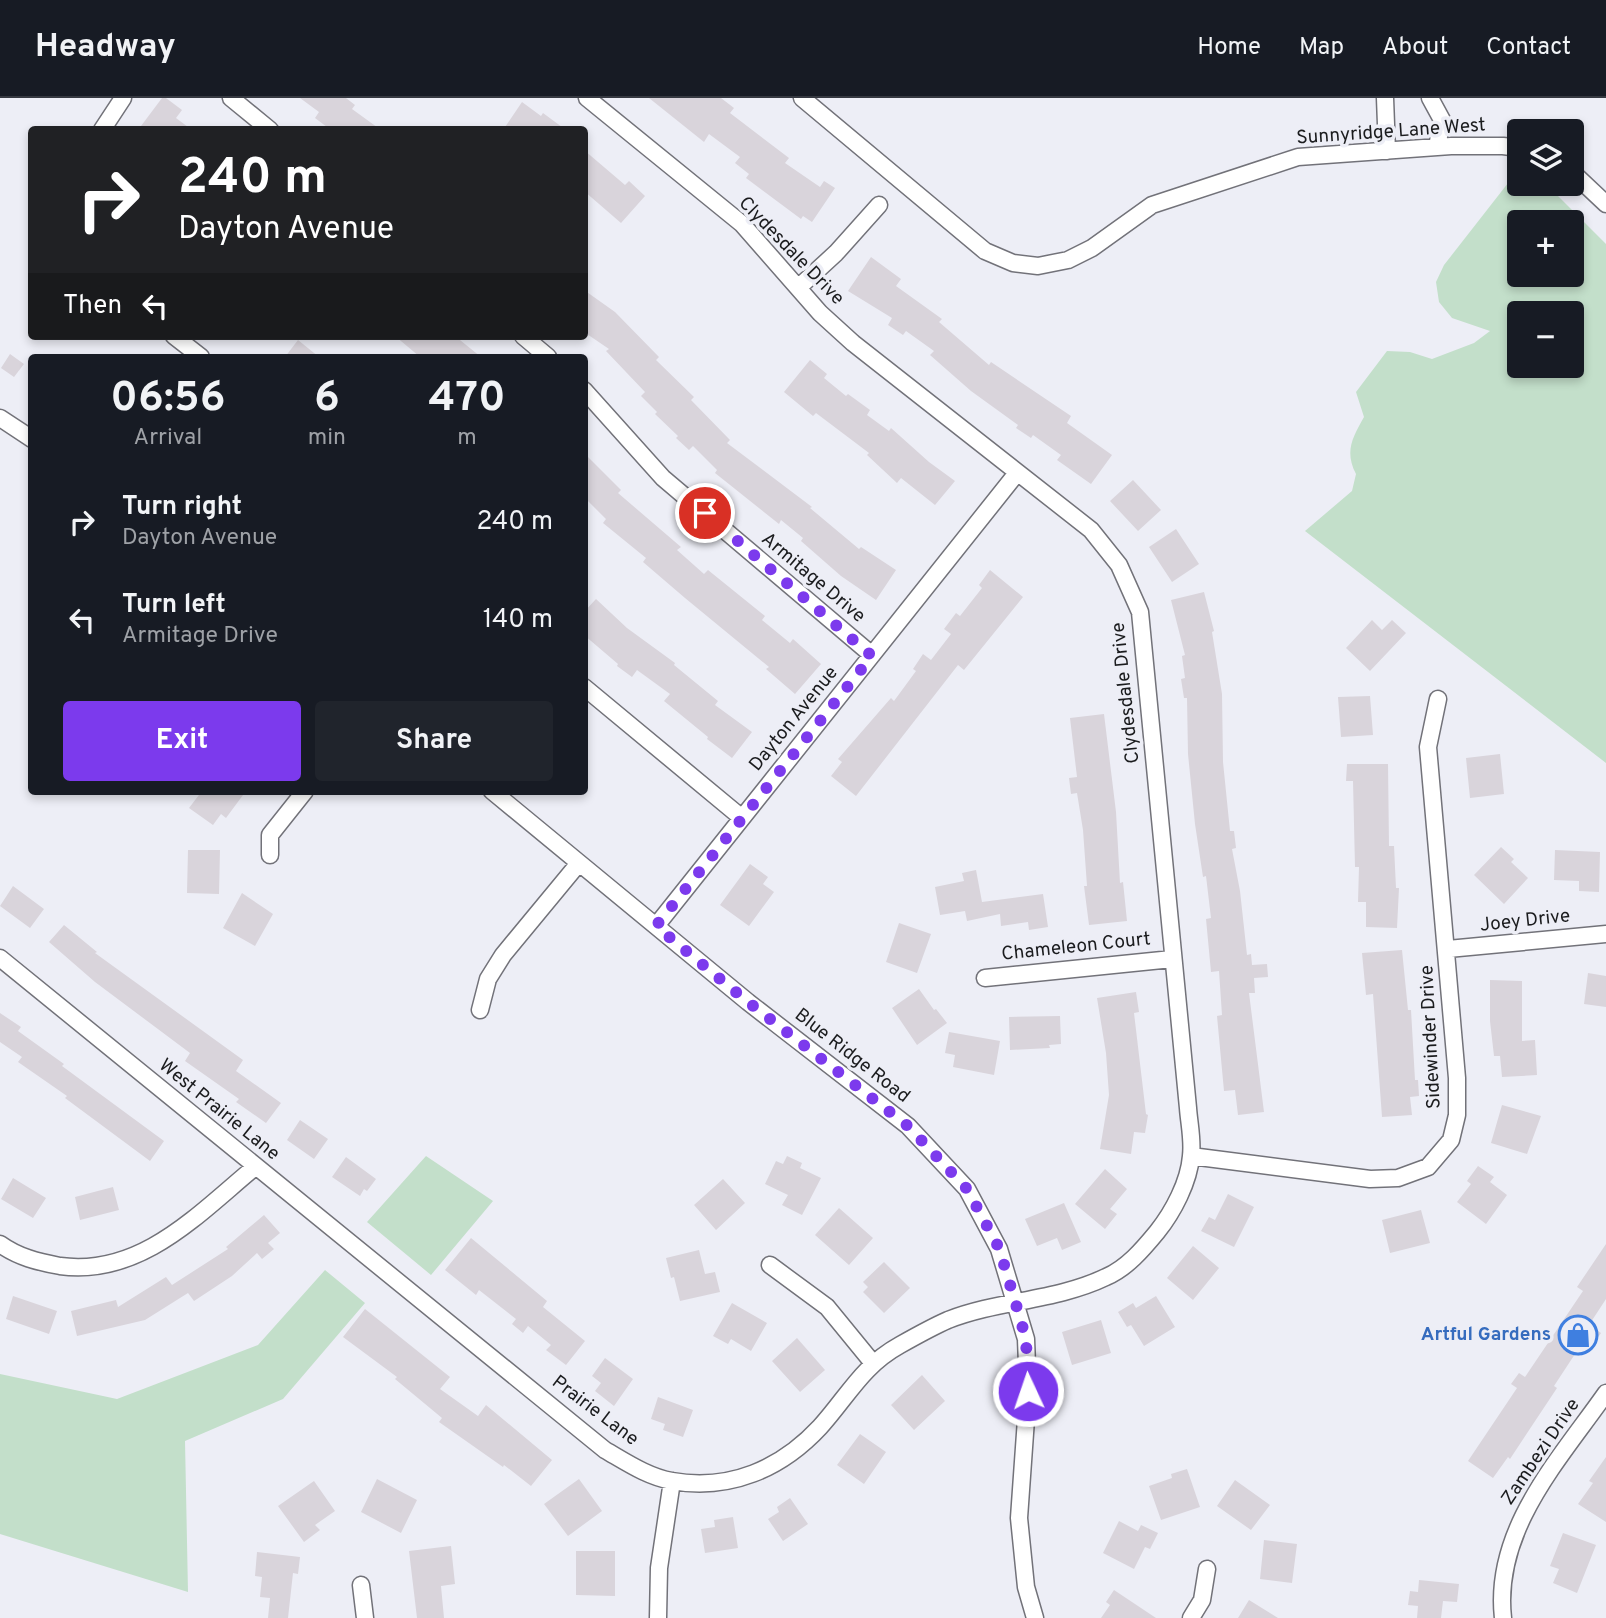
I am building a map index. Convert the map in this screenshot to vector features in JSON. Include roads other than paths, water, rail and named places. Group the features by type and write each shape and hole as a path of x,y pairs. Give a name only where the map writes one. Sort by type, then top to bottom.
{"street":[{"path":"105,126 123,98"},
{"path":"231,98 265,126"},
{"name":"Clydesdale Drive","path":"587,98 743,225 820,313 853,343 1091,530 1119,565 1140,612 1191,1156 1169,1217 1139,1254 1108,1277 1064,1292 1015,1301"},
{"name":"Sunnyridge Lane West","path":"802,98 985,251 1013,263 1038,266 1068,260 1092,248 1152,205 1298,157 1437,147 1507,146"},
{"path":"1385,98 1387,151"},
{"path":"1430,98 1442,120 1437,147"},
{"path":"1584,183 1606,204"},
{"path":"799,287 836,253 879,205"},
{"path":"179,340 197,354"},
{"path":"528,340 544,354"},
{"name":"Armitage Drive","path":"588,394 663,478 872,656"},
{"path":"0,418 28,436"},
{"name":"Dayton Avenue","path":"656,926 1017,473"},
{"path":"588,690 742,818"},
{"name":"Sidewinder Drive","path":"1191,1156 1370,1179 1398,1178 1428,1167 1451,1140 1457,1115 1457,1077 1448,949 1428,747 1438,699"},
{"path":"270,855 270,835 302,795"},
{"name":"Blue Ridge Road","path":"497,795 748,1002 908,1126 967,1189 999,1248 1026,1339 1028,1391 1019,1518 1026,1587 1035,1618"},
{"path":"480,1010 488,979 503,955 579,863"},
{"name":"Joey Drive","path":"1448,949 1606,934"},
{"name":"West Prairie Lane","path":"0,958 414,1294"},
{"name":"Chameleon Court","path":"985,978 1172,958"},
{"path":"0,1244 11,1252 38,1262 71,1267 110,1265 147,1251 170,1237 255,1167"},
{"path":"770,1265 827,1307 872,1362"},
{"name":"Prairie Lane","path":"414,1294 605,1450 644,1472 672,1481 713,1483 751,1476 780,1461 818,1429 872,1362 948,1320 1015,1301"},
{"name":"Zambezi Drive","path":"1503,1618 1501,1606 1509,1547 1520,1518 1606,1393"},
{"path":"658,1618 659,1569 672,1481"},
{"path":"1191,1618 1202,1600 1207,1569"},
{"path":"361,1585 365,1618"}],"place":[{"name":"Artful Gardens","path":"1578,1335"}]}
